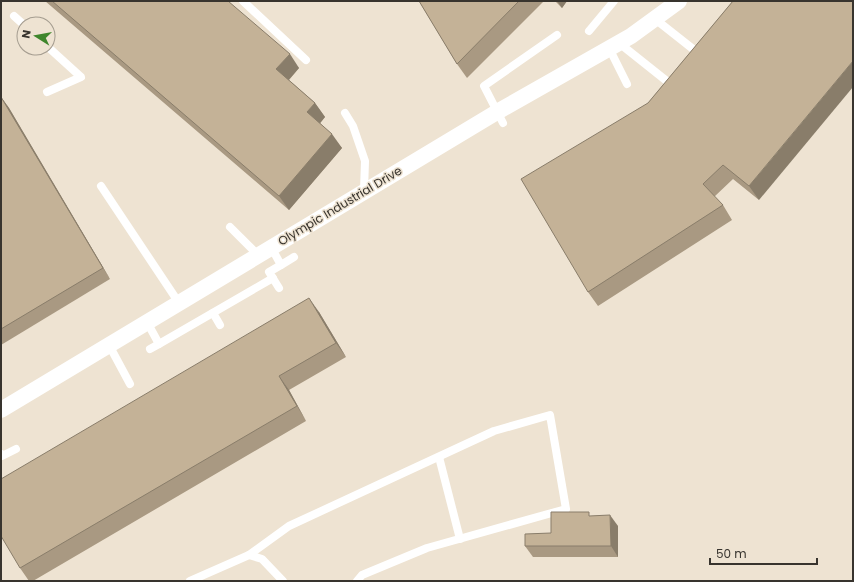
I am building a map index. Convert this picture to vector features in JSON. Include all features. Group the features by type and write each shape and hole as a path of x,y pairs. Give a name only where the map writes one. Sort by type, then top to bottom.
{"street":[{"name":"Olympic Industrial Drive","path":"1,410 364,192 500,117 631,36 655,19 671,3"}],"lane":[{"path":"244,1 306,60"},
{"path":"589,31 614,1"},
{"path":"655,19 693,49"},
{"path":"500,117 484,86 557,35"},
{"path":"614,46 627,84"},
{"path":"614,46 673,86"},
{"path":"47,92 81,77 56,54"},
{"path":"345,113 353,126 365,161 364,192"},
{"path":"101,186 179,303"},
{"path":"230,226 265,251 281,265"},
{"path":"279,288 270,272 294,257"},
{"path":"150,349 273,278"},
{"path":"213,313 220,325"},
{"path":"147,322 159,344"},
{"path":"108,345 130,384"},
{"path":"190,581 249,555 289,526 439,456 494,431 550,415 566,509 426,548 362,575 356,581"},
{"path":"1,454 2,456 16,449"},
{"path":"439,456 460,539"},
{"path":"249,555 262,558 283,581"}],"building":[{"path":"52,1 228,1 290,54 276,69 315,103 307,112 332,134 279,196"},
{"path":"419,1 519,1 457,64"},
{"path":"733,1 853,1 853,61 749,186 723,165 703,184 723,205 588,292 521,179 648,103"},
{"path":"1,97 103,268 1,329"},
{"path":"309,298 336,343 279,376 297,406 20,568 1,536 1,479"},
{"path":"551,512 589,512 589,516 610,515 611,546 525,546 525,534 551,533"}]}
